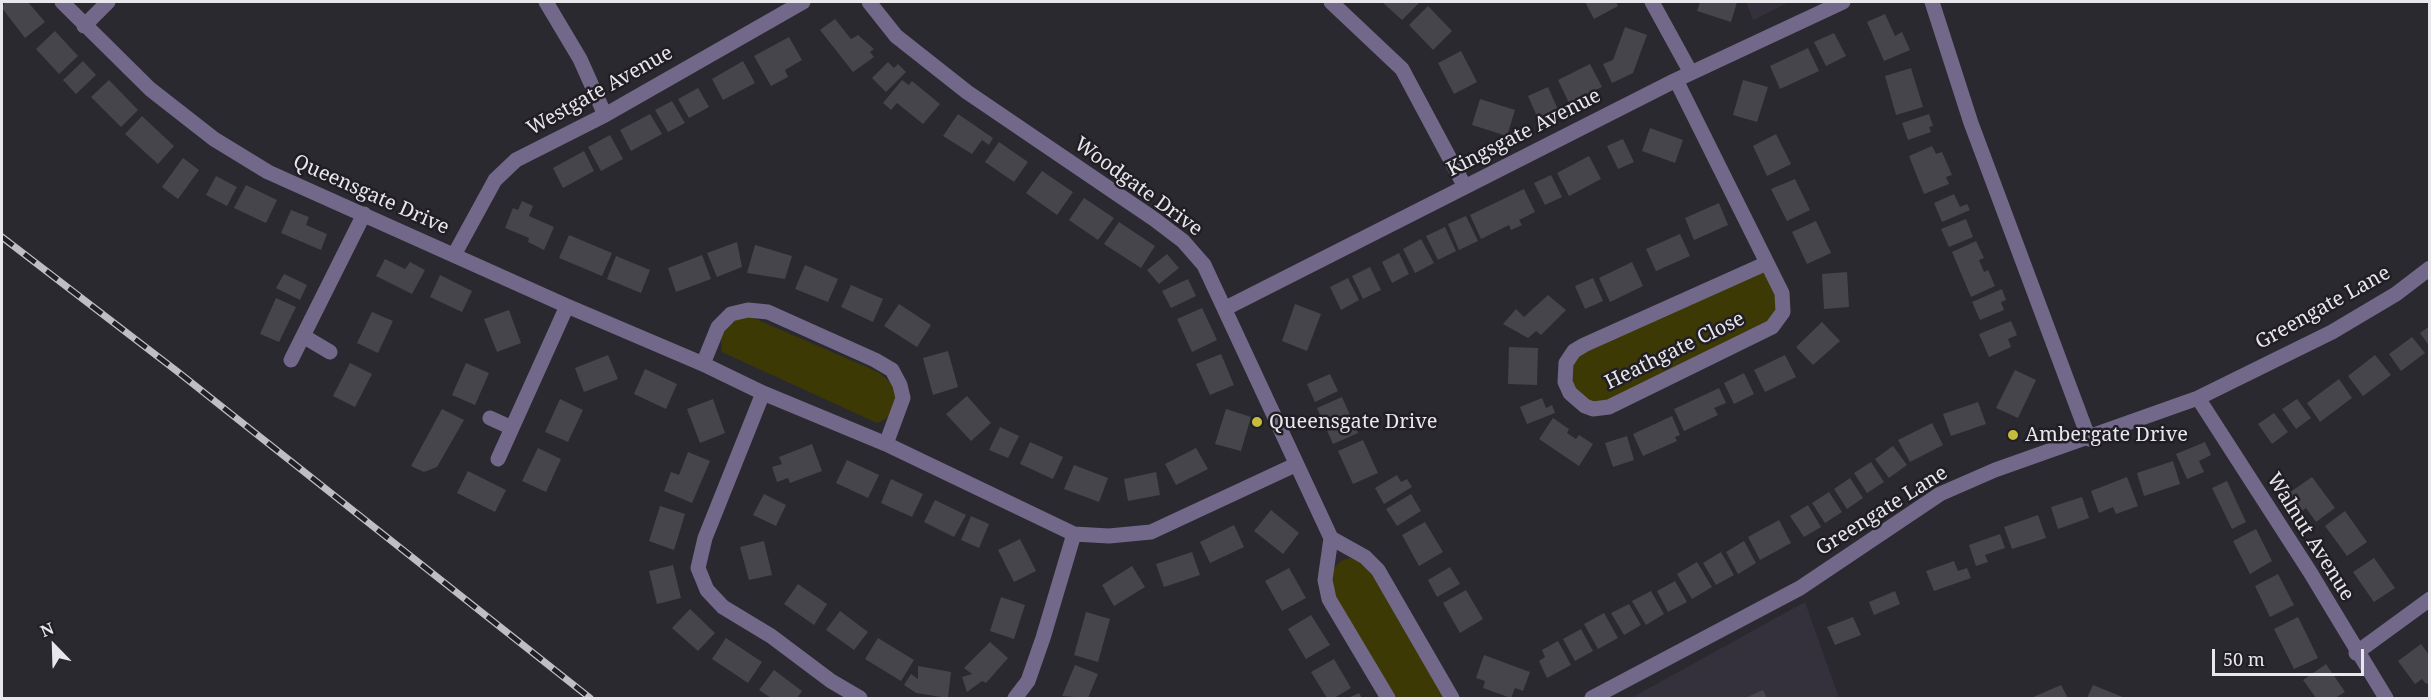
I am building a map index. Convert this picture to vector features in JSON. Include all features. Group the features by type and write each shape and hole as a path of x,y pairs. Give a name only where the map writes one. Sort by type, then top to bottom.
{"street":[{"name":"Queensgate Drive","path":"62,2 150,89 214,140 268,172 567,306 704,364 763,393 886,444 1074,534 1109,536 1151,532 1295,465"},
{"path":"84,26 108,2"},
{"path":"546,2 580,58 605,115"},
{"name":"Westgate Avenue","path":"454,255 495,180 516,160 605,115 803,2"},
{"name":"Woodgate Drive","path":"868,2 896,36 967,92 1183,241 1204,265 1226,308 1295,465 1331,537"},
{"path":"1331,2 1402,69 1465,187"},
{"path":"1652,2 1690,74"},
{"name":"Kingsgate Avenue","path":"1226,308 1676,80 1843,2"},
{"path":"1932,2 1971,123 2089,439"},
{"name":"Heathgate Close","path":"1676,80 1767,263 1784,302 1779,320 1772,327 1609,408 1593,409 1585,406 1570,393 1565,382 1566,363 1574,351 1767,263"},
{"path":"291,360 364,214"},
{"name":"Greengate Lane","path":"1592,699 1800,588 1940,494 1995,470 2089,439 2198,398 2332,332 2396,294 2430,268"},
{"path":"498,459 567,306"},
{"path":"704,364 718,327 731,314 748,310 768,312 892,370 900,385 903,398 886,444"},
{"path":"303,336 330,352"},
{"path":"763,393 705,538 698,568 706,590 723,607 771,636 831,681 860,699"},
{"name":"Walnut Avenue","path":"2198,398 2310,572 2386,699"},
{"path":"490,418 512,428"},
{"path":"1015,699 1028,681 1040,649 1074,534"},
{"path":"1388,699 1329,599 1325,580 1331,537 1365,557 1378,570 1452,699"},
{"path":"2356,652 2430,599"}],"shaded area":[{"path":"1746,2 1789,2 1753,20"},
{"path":"1767,263 1782,293 1779,320 1609,407 1576,400 1566,363 1574,351"},
{"path":"751,317 878,372 896,391 895,404 887,418 877,423 722,352 721,337 726,328 737,319"},
{"path":"1350,558 1361,561 1373,575 1446,698 1393,698 1334,594 1329,579 1332,570 1341,561"},
{"path":"1805,602 1839,698 1631,698"}],"building":[{"path":"5,2 28,2 45,22 25,38 2,8"},
{"path":"1382,2 1420,2 1402,20"},
{"path":"1585,2 1616,2 1618,6 1594,19"},
{"path":"1700,2 1737,2 1731,22 1697,11"},
{"path":"1428,6 1452,31 1433,50 1409,25"},
{"path":"1885,14 1895,36 1902,32 1910,50 1884,61 1867,22"},
{"path":"835,19 851,39 858,35 874,49 870,52 874,57 853,72 820,30"},
{"path":"1625,27 1647,35 1633,73 1612,83 1603,64 1613,60"},
{"path":"55,31 78,56 59,74 36,49"},
{"path":"1834,33 1846,56 1826,66 1814,42"},
{"path":"789,37 802,60 785,70 788,77 771,86 754,56"},
{"path":"1808,48 1819,71 1780,89 1770,66"},
{"path":"1461,51 1477,82 1454,94 1438,63"},
{"path":"83,61 96,75 76,94 63,80"},
{"path":"743,61 755,83 723,100 712,79"},
{"path":"888,62 894,68 898,64 906,72 886,92 872,78"},
{"path":"1590,64 1602,87 1569,103 1558,80"},
{"path":"1911,68 1923,107 1896,115 1885,76"},
{"path":"109,80 138,110 121,127 91,97"},
{"path":"902,80 909,85 912,81 940,104 923,124 897,103 891,110 883,103"},
{"path":"1743,80 1768,87 1757,122 1733,115"},
{"path":"1548,87 1559,112 1539,121 1528,96"},
{"path":"698,88 709,107 689,118 678,99"},
{"path":"1480,99 1515,110 1507,136 1472,125"},
{"path":"672,101 685,123 668,132 655,110"},
{"path":"650,114 662,134 631,151 620,130"},
{"path":"958,114 993,138 989,145 982,140 972,154 943,136"},
{"path":"1929,114 1933,126 1929,127 1931,132 1908,140 1902,123"},
{"path":"142,116 174,146 158,164 125,134"},
{"path":"1650,128 1683,140 1675,163 1642,151"},
{"path":"1776,134 1791,164 1767,176 1753,146"},
{"path":"610,135 623,159 601,171 588,147"},
{"path":"1623,139 1634,162 1618,169 1607,146"},
{"path":"999,142 1028,162 1014,182 985,162"},
{"path":"1932,146 1936,154 1942,152 1952,175 1946,177 1949,184 1924,194 1909,156"},
{"path":"584,151 594,171 563,188 553,168"},
{"path":"1589,156 1601,179 1569,196 1557,173"},
{"path":"183,158 199,170 178,199 162,187"},
{"path":"1042,171 1073,192 1057,215 1026,193"},
{"path":"1551,175 1562,197 1545,205 1534,183"},
{"path":"216,176 237,187 227,206 206,195"},
{"path":"1795,179 1810,210 1787,221 1771,189"},
{"path":"246,185 277,200 266,223 234,208"},
{"path":"1524,189 1535,212 1519,220 1522,225 1511,230 1509,225 1481,239 1470,215"},
{"path":"1954,194 1960,207 1967,204 1970,210 1942,222 1934,203"},
{"path":"1084,198 1114,218 1098,240 1069,220"},
{"path":"522,201 533,206 529,216 554,227 544,250 528,242 529,238 505,228 513,208 518,210"},
{"path":"1719,203 1728,225 1694,240 1685,218"},
{"path":"291,210 309,217 306,225 327,234 321,250 281,233"},
{"path":"1466,216 1478,241 1459,250 1448,224"},
{"path":"1966,219 1973,237 1949,247 1941,229"},
{"path":"1816,221 1831,253 1807,264 1792,232"},
{"path":"1119,222 1155,246 1141,268 1104,244"},
{"path":"1445,227 1456,251 1438,260 1426,236"},
{"path":"1680,234 1690,256 1656,271 1646,249"},
{"path":"569,235 612,253 602,276 559,258"},
{"path":"1421,239 1434,263 1415,273 1403,249"},
{"path":"1976,241 1984,258 1979,260 1984,272 1988,270 1995,286 1971,297 1952,252"},
{"path":"737,242 742,267 717,277 707,253"},
{"path":"755,245 792,256 785,279 747,273"},
{"path":"1399,253 1409,274 1392,283 1382,262"},
{"path":"1167,254 1179,268 1159,284 1147,270"},
{"path":"702,255 711,279 676,292 668,268"},
{"path":"616,256 650,270 641,293 607,279"},
{"path":"385,259 405,269 410,262 425,270 412,294 376,276"},
{"path":"1632,262 1643,286 1610,302 1599,278"},
{"path":"805,265 838,279 828,302 795,289"},
{"path":"1370,267 1381,290 1363,299 1352,276"},
{"path":"1847,272 1849,307 1824,309 1822,274"},
{"path":"284,274 307,285 300,300 276,288"},
{"path":"440,275 472,291 462,312 430,297"},
{"path":"1348,278 1359,300 1341,310 1330,287"},
{"path":"1593,278 1603,301 1585,309 1575,286"},
{"path":"1188,279 1196,296 1171,308 1162,291"},
{"path":"851,285 883,299 873,322 841,307"},
{"path":"2002,289 2006,300 2001,302 2004,310 1980,320 1972,302"},
{"path":"1548,295 1566,310 1541,335 1536,331 1528,338 1503,324 1516,309 1524,317"},
{"path":"276,298 296,307 279,342 260,334"},
{"path":"899,304 931,325 917,347 884,326"},
{"path":"1295,304 1321,314 1307,351 1282,341"},
{"path":"1202,308 1217,340 1192,352 1177,319"},
{"path":"509,310 521,343 497,352 484,319"},
{"path":"372,312 393,321 378,353 357,343"},
{"path":"2011,321 2017,335 2008,339 2011,347 1989,357 1979,334"},
{"path":"1822,322 1840,341 1813,365 1796,347"},
{"path":"2430,326 2430,347 2420,333"},
{"path":"2412,337 2425,353 2401,371 2389,354"},
{"path":"1509,347 1538,348 1537,385 1508,384"},
{"path":"948,351 958,387 933,395 923,358"},
{"path":"1221,354 1234,385 1210,395 1196,364"},
{"path":"608,355 618,379 584,392 575,368"},
{"path":"1785,355 1796,377 1765,392 1754,370"},
{"path":"2375,355 2391,375 2363,396 2348,376"},
{"path":"350,363 372,374 355,407 333,396"},
{"path":"466,363 489,373 475,405 452,395"},
{"path":"645,369 677,384 666,409 634,394"},
{"path":"2015,370 2036,380 2018,418 1996,408"},
{"path":"1744,373 1754,394 1734,404 1724,383"},
{"path":"1330,374 1338,391 1315,402 1307,384"},
{"path":"2339,379 2352,398 2320,422 2307,403"},
{"path":"1719,388 1726,403 1714,408 1718,415 1684,431 1674,409"},
{"path":"967,396 991,423 971,441 946,414"},
{"path":"1342,397 1358,433 1333,444 1317,408"},
{"path":"1542,398 1546,408 1552,405 1555,413 1527,424 1520,407"},
{"path":"560,399 583,410 568,442 545,432"},
{"path":"713,399 725,433 700,443 687,409"},
{"path":"2297,399 2311,418 2296,429 2282,409"},
{"path":"1978,402 1986,424 1951,436 1943,414"},
{"path":"442,409 464,420 437,467 424,472 411,466"},
{"path":"1226,409 1251,417 1241,451 1215,444"},
{"path":"2274,413 2288,432 2272,444 2258,424"},
{"path":"1672,416 1680,435 1675,437 1677,441 1643,456 1633,434"},
{"path":"1553,418 1569,429 1567,433 1576,439 1579,435 1593,444 1579,466 1539,439"},
{"path":"1932,423 1943,445 1910,462 1898,440"},
{"path":"1000,427 1019,436 1008,458 989,450"},
{"path":"1627,436 1634,460 1613,467 1605,443"},
{"path":"1363,440 1378,473 1353,484 1338,451"},
{"path":"1030,442 1063,457 1053,479 1020,464"},
{"path":"2205,442 2211,455 2199,461 2204,472 2187,479 2176,454"},
{"path":"812,444 822,471 790,483 788,478 777,482 772,467 782,464 779,457"},
{"path":"1893,446 1907,465 1889,478 1875,459"},
{"path":"538,448 561,459 546,492 522,481"},
{"path":"1196,448 1208,469 1176,485 1165,464"},
{"path":"688,452 710,461 692,503 664,491 671,472 679,475"},
{"path":"847,460 879,475 868,498 836,483"},
{"path":"2173,461 2180,484 2144,496 2137,473"},
{"path":"1871,462 1884,482 1867,493 1854,473"},
{"path":"1074,465 1108,478 1099,502 1064,489"},
{"path":"468,471 506,490 495,512 457,493"},
{"path":"1156,472 1160,495 1128,501 1124,479"},
{"path":"1397,475 1401,482 1407,479 1412,487 1384,504 1375,488"},
{"path":"2127,477 2138,506 2116,514 2113,507 2099,513 2091,491"},
{"path":"2312,477 2335,508 2316,522 2306,508 2302,511 2289,493"},
{"path":"1850,478 1863,498 1847,509 1834,489"},
{"path":"891,479 923,494 912,517 881,503"},
{"path":"2227,481 2246,522 2232,529 2212,488"},
{"path":"1829,492 1842,512 1825,523 1812,503"},
{"path":"764,494 786,505 776,526 753,515"},
{"path":"1411,494 1421,511 1397,526 1386,509"},
{"path":"2082,497 2089,518 2058,529 2051,507"},
{"path":"935,500 966,515 954,537 924,522"},
{"path":"1808,505 1821,527 1804,537 1790,516"},
{"path":"660,506 685,514 674,550 649,541"},
{"path":"1271,510 1299,533 1283,554 1254,531"},
{"path":"2345,511 2367,542 2347,556 2325,526"},
{"path":"2038,515 2046,538 2012,549 2004,527"},
{"path":"971,516 989,524 979,548 961,540"},
{"path":"1779,520 1791,543 1760,560 1748,537"},
{"path":"1425,522 1443,552 1419,566 1402,535"},
{"path":"1234,525 1244,547 1210,563 1200,542"},
{"path":"2256,529 2272,561 2250,574 2233,541"},
{"path":"2000,534 2005,548 1985,555 1988,562 1976,566 1969,545"},
{"path":"1020,539 1036,571 1014,582 998,550"},
{"path":"764,541 772,575 749,580 740,547"},
{"path":"1744,541 1756,563 1738,574 1726,552"},
{"path":"1192,552 1200,575 1164,587 1156,564"},
{"path":"1721,552 1734,575 1716,585 1703,563"},
{"path":"2374,558 2395,588 2374,602 2353,572"},
{"path":"1954,561 1958,571 1967,568 1971,578 1934,591 1926,571"},
{"path":"1697,562 1712,587 1692,599 1677,574"},
{"path":"673,565 681,598 657,604 649,571"},
{"path":"1132,566 1145,587 1114,606 1102,585"},
{"path":"1450,567 1460,584 1437,597 1428,580"},
{"path":"1289,568 1306,598 1282,611 1265,581"},
{"path":"2278,574 2294,605 2270,617 2255,586"},
{"path":"1675,581 1687,602 1668,612 1657,591"},
{"path":"798,584 827,604 814,625 784,604"},
{"path":"1466,590 1483,619 1460,633 1443,603"},
{"path":"1651,591 1664,614 1646,625 1632,601"},
{"path":"1895,591 1900,604 1874,615 1869,602"},
{"path":"1001,597 1025,605 1014,639 990,631"},
{"path":"1629,604 1641,625 1624,635 1611,613"},
{"path":"690,609 715,633 698,651 672,628"},
{"path":"840,611 868,632 854,650 826,630"},
{"path":"1086,612 1110,619 1098,662 1074,655"},
{"path":"1604,613 1618,638 1598,649 1584,624"},
{"path":"1311,615 1330,645 1306,659 1288,629"},
{"path":"1853,617 1861,635 1835,645 1827,627"},
{"path":"2298,617 2318,658 2294,669 2274,629"},
{"path":"1581,629 1593,651 1575,661 1563,639"},
{"path":"726,638 762,662 748,683 712,659"},
{"path":"878,638 914,660 901,681 865,659"},
{"path":"1558,641 1571,665 1547,678 1539,661 1545,657 1542,650"},
{"path":"990,642 1008,658 986,683 982,681 967,692 962,677 972,674 964,668"},
{"path":"2421,644 2430,656 2430,682 2426,684 2422,679 2415,684 2398,661"},
{"path":"1484,655 1530,672 1523,691 1515,688 1511,698 1483,688 1485,681 1476,678"},
{"path":"1334,659 1351,688 1334,698 1327,698 1311,672"},
{"path":"2326,664 2345,692 2335,698 2316,698 2303,680"},
{"path":"1075,665 1098,674 1088,698 1062,696"},
{"path":"918,666 951,672 948,698 916,693 904,685 911,674 918,679"},
{"path":"774,670 802,691 797,698 771,698 759,690"},
{"path":"2061,685 2068,698 2031,698"},
{"path":"2093,685 2125,698 2087,698"},
{"path":"1763,690 1767,698 1745,698"},
{"path":"1359,693 1362,698 1348,698"}],"railway":[{"path":"2,237 178,372 590,698"}],"place":[{"name":"Queensgate Drive","path":"1257,422"},
{"name":"Ambergate Drive","path":"2013,435"}]}
